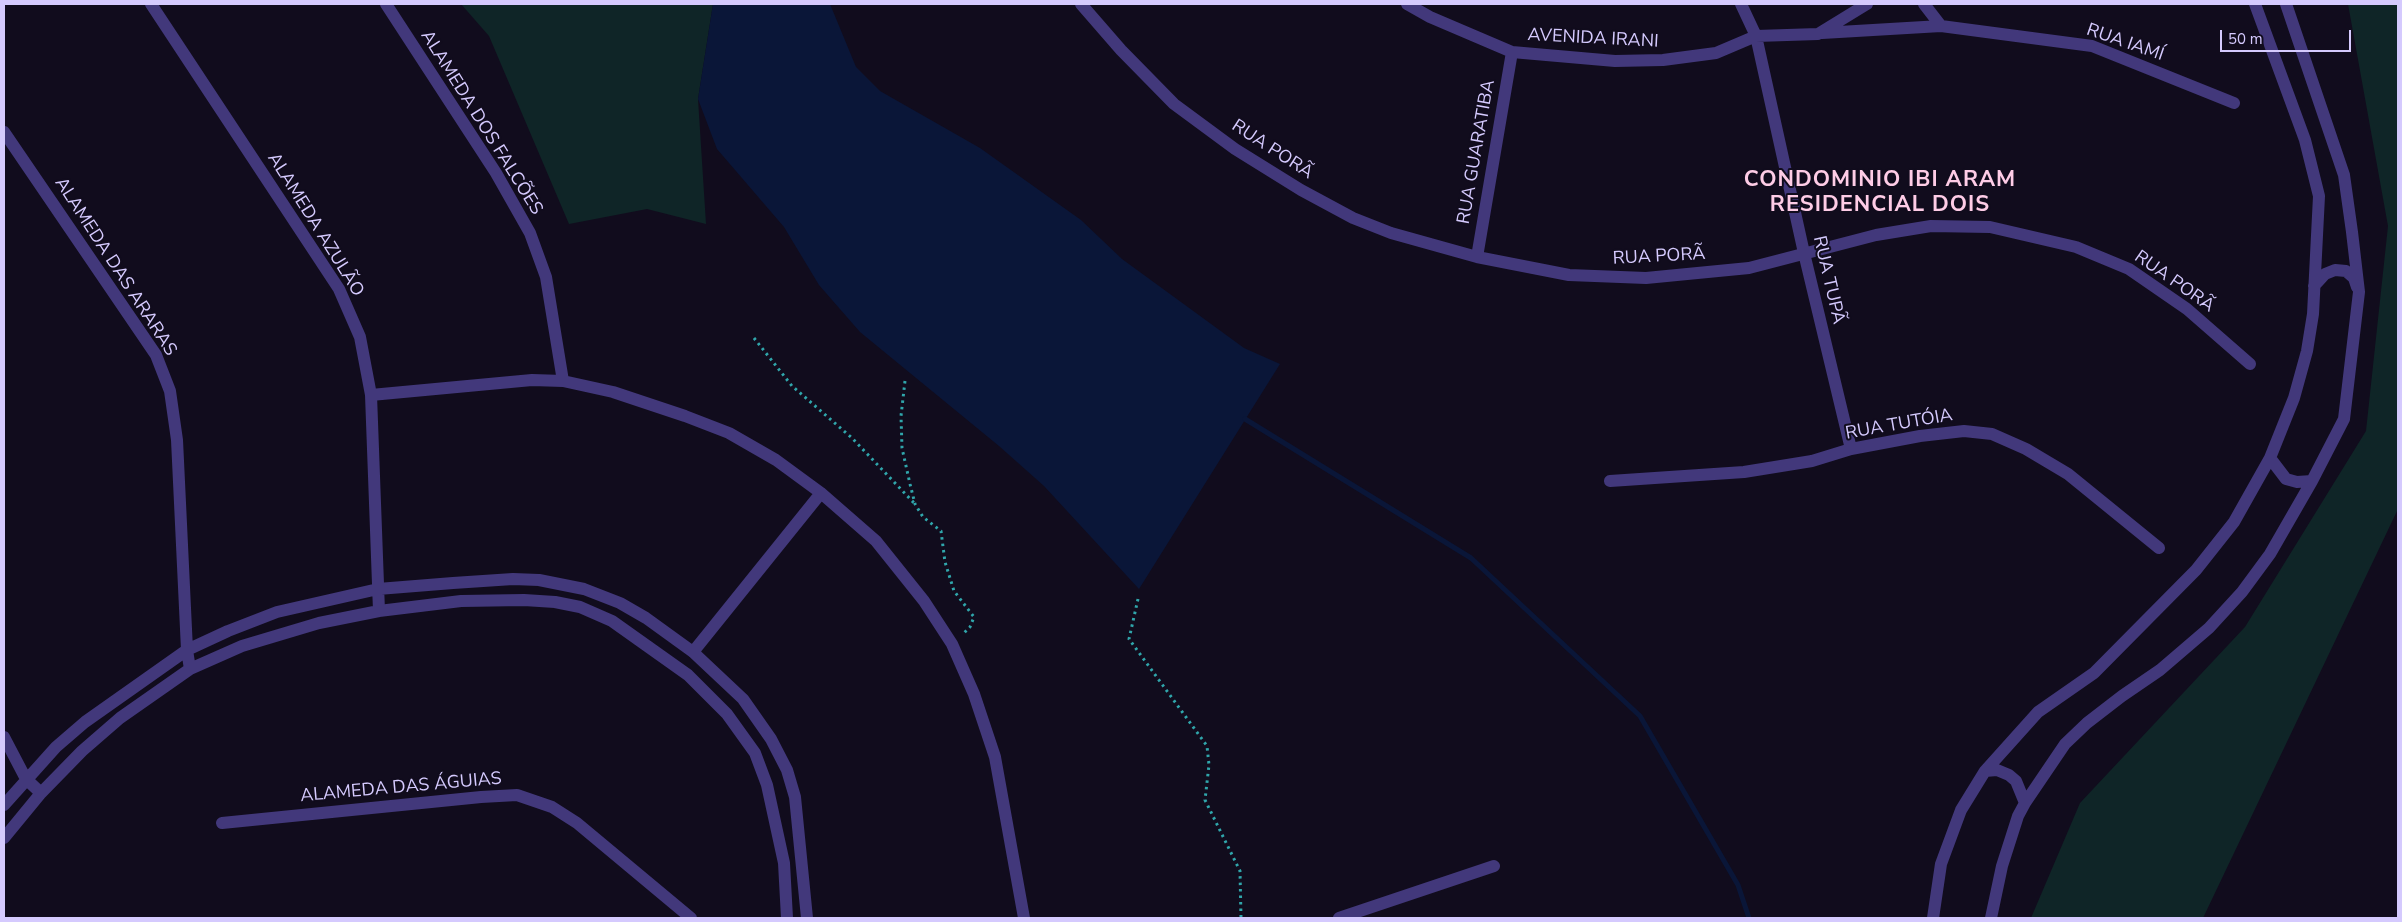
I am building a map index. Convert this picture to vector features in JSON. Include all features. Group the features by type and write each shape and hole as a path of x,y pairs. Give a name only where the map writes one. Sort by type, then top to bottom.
{"street":[{"name":"ALAMEDA AZULÃO","path":"150,4 339,289 360,337 371,395 379,611"},
{"name":"ALAMEDA DOS FALCÕES","path":"386,4 496,173 530,234 546,277 563,381"},
{"name":"RUA PORÃ","path":"1081,4 1121,50 1174,104 1235,149 1301,190 1352,218 1391,233 1477,257 1569,275 1646,278 1749,268 1876,235 1931,226 1990,227 2076,247 2129,270 2187,309 2250,364"},
{"name":"AVENIDA IRANI","path":"1407,4 1430,17 1512,52 1615,61 1663,60 1716,53 1756,36 1818,34 1867,4"},
{"name":"RUA TUPÃ","path":"1741,4 1756,36 1850,449"},
{"path":"1924,4 1941,26"},
{"path":"1932,918 1941,864 1961,810 1986,771 2038,712 2094,673 2196,570 2234,522 2270,458 2294,398 2307,351 2314,286 2318,196 2305,140 2255,4"},
{"path":"1991,918 2002,866 2024,803 2065,744 2108,706 2167,664 2209,628 2242,592 2270,554 2344,419 2359,292 2344,175 2286,4"},
{"name":"RUA IAMÍ","path":"1818,34 1941,26 2092,46 2234,103"},
{"name":"RUA GUARATIBA","path":"1477,257 1512,52"},
{"name":"ALAMEDA DAS ARARAS","path":"4,132 156,356 170,391 177,440 187,650 190,669"},
{"path":"2314,286 2326,274 2335,270 2346,271 2354,278 2359,292"},
{"path":"371,395 532,380 563,381 613,392 685,416 729,434 776,460 821,493 876,541 924,601 952,644 974,694 995,757 1024,918"},
{"name":"RUA TUTÓIA","path":"1610,481 1744,472 1812,461 1850,449 1946,433 1964,431 1992,434 2026,449 2068,474 2159,548"},
{"path":"2270,458 2286,479 2297,482 2312,480"},
{"path":"693,652 821,493"},
{"path":"4,805 56,747 126,691 187,650 277,612 378,589 513,579 539,580 584,589 620,604 646,618 693,652 743,699 771,739 787,770 795,797 807,918"},
{"path":"4,838 41,793 82,751 120,718 190,669 251,644 319,623 379,611 461,601 524,600 555,602 580,608 612,620 688,675 727,714 755,754 767,785 784,863 787,918"},
{"path":"4,737 26,779 41,793"},
{"path":"1986,771 1997,770 2009,775 2016,781 2024,803"},
{"name":"ALAMEDA DAS ÁGUIAS","path":"222,823 481,797 517,796 552,806 577,822 692,918"},
{"path":"1339,918 1494,866"}],"path":[{"path":"754,338 792,386 852,438 915,504 923,516 941,531 945,562 954,590 974,617 970,627 952,644"},
{"path":"905,381 901,416 902,448 915,504"},
{"path":"1138,599 1129,639 1207,746 1209,766 1206,800 1240,871 1241,918"}],"green space":[{"path":"461,4 713,4 698,99 706,224 647,209 569,224 489,36"},
{"path":"2348,4 2398,4 2398,509 2203,918 2031,918 2080,803 2245,627 2366,431 2388,226"}],"water":[{"path":"713,4 830,4 856,67 880,91 980,148 1081,220 1122,259 1244,348 1280,364 1139,589 1044,486 999,446 860,332 819,285 784,227 717,149 698,99"}],"waterway":[{"path":"1245,419 1471,558 1640,716 1738,885 1749,918"}],"district":[{"name":"CONDOMINIO IBI ARAM RESIDENCIAL DOIS","path":"1880,194"}]}
